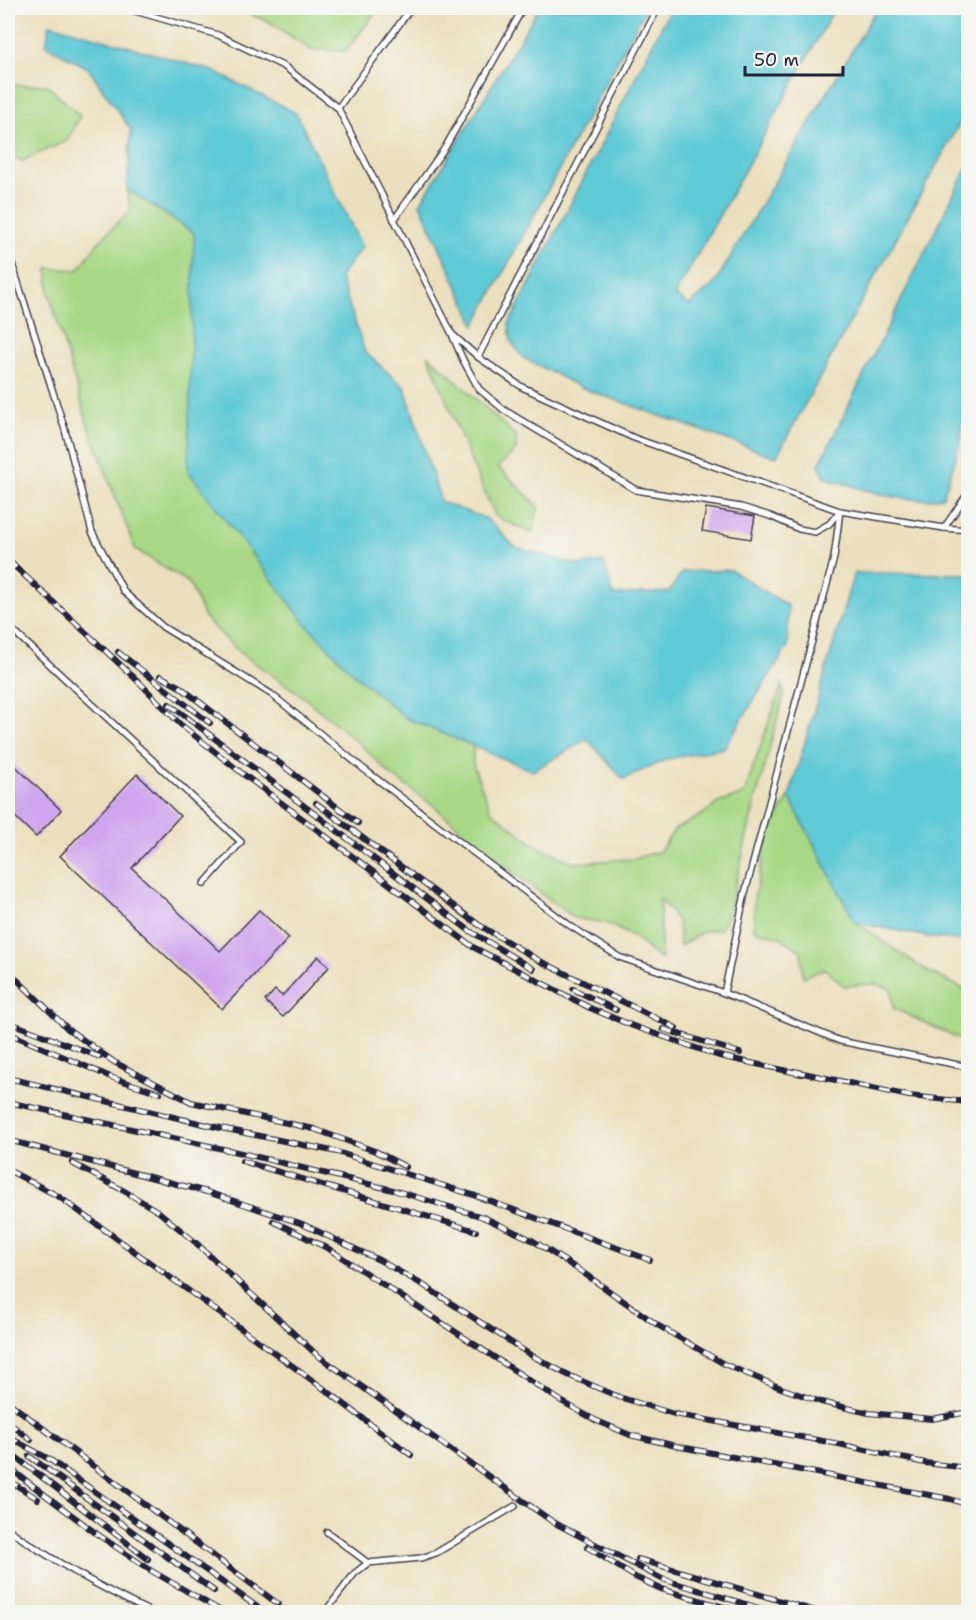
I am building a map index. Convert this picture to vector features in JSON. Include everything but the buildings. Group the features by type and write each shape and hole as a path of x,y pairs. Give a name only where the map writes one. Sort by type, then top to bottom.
{"lane":[{"path":"125,8 218,35 285,67 338,108 463,360 479,389 504,410 636,490 741,507 770,516 799,529 815,531 829,524 840,511"},
{"path":"338,108 411,8"},
{"path":"394,220 446,146 523,8"},
{"path":"478,357 658,8"},
{"path":"8,251 65,430 92,532 124,592 163,627 271,694 365,770 569,925 619,957 724,993 840,1041 969,1067"},
{"path":"452,334 478,357 522,387 634,438 840,511 969,530"},
{"path":"944,528 969,493"},
{"path":"724,993 745,893 834,558 840,511"},
{"path":"8,626 241,842 204,884"},
{"path":"325,1612 355,1573 368,1563 422,1558 436,1554 515,1506"},
{"path":"8,1529 45,1556 151,1612"},
{"path":"327,1532 368,1563"}],"green space":[{"path":"234,8 379,8 346,51 311,50 270,22"},
{"path":"8,83 47,85 80,116 67,141 22,161 9,155"},
{"path":"127,189 195,233 189,471 306,624 354,674 406,718 473,746 473,765 491,811 535,845 574,863 633,859 660,851 675,829 697,818 718,803 744,794 782,684 784,694 752,814 730,909 721,929 705,931 680,946 678,921 660,899 661,960 634,937 606,923 574,918 498,861 434,806 391,775 360,744 302,696 239,652 204,617 189,583 135,549 86,419 49,293 48,268 78,270 97,244 130,210"},
{"path":"428,355 516,436 516,450 498,467 539,507 532,533 496,517"},
{"path":"789,797 855,922 927,971 968,991 968,1043 893,1008 891,989 876,984 844,986 825,969 803,977 801,951 780,937 754,930 754,899 769,831"}],"water":[{"path":"539,8 646,8 475,325 420,204"},
{"path":"671,8 835,8 675,295 690,305 715,283 877,8 968,8 968,108 776,457 582,388 523,358 511,341 509,324"},
{"path":"50,24 213,71 296,113 362,247 340,277 365,352 405,388 441,502 487,519 515,547 578,565 604,562 613,595 669,592 682,572 731,570 788,606 788,646 724,748 667,759 623,779 587,739 533,771 406,718 354,674 306,624 188,471 194,233 127,189 131,130 88,68 46,45"},
{"path":"968,165 968,364 961,441 943,497 899,498 826,478 819,465"},
{"path":"854,573 968,574 968,941 928,937 855,922 789,797"}],"railway":[{"path":"8,560 140,683 180,724 473,947 590,1008 633,1026 719,1056 802,1074"},
{"path":"118,652 210,723"},
{"path":"160,676 180,687 358,823"},
{"path":"169,704 470,931 533,969"},
{"path":"316,803 479,925 540,961 676,1028"},
{"path":"8,971 68,1029 114,1062 191,1102 314,1129 375,1151 406,1167"},
{"path":"573,989 616,1010"},
{"path":"8,1022 100,1057"},
{"path":"663,1029 740,1053"},
{"path":"8,1033 113,1078 160,1093"},
{"path":"794,1071 909,1096 968,1102"},
{"path":"8,1078 216,1127 337,1152 473,1195 650,1260"},
{"path":"8,1102 237,1152 393,1190 483,1217 532,1240 659,1326 724,1364 781,1388 821,1402 869,1413 932,1419 968,1412"},
{"path":"8,1140 207,1192 300,1223 379,1260 423,1285 529,1354 568,1375 619,1397 674,1414 834,1443 925,1463 968,1468"},
{"path":"242,1161 476,1231"},
{"path":"72,1163 159,1212 195,1242 317,1355 553,1522 662,1579 772,1612"},
{"path":"8,1170 58,1196 327,1391 411,1455"},
{"path":"273,1221 329,1249 561,1401 595,1420 630,1435 950,1499 968,1505"},
{"path":"8,1402 278,1604"},
{"path":"8,1422 31,1440"},
{"path":"8,1437 49,1459 263,1611"},
{"path":"8,1451 148,1559"},
{"path":"29,1456 214,1591"},
{"path":"8,1467 97,1534 150,1570 223,1612"},
{"path":"8,1480 38,1499"},
{"path":"587,1547 635,1577 661,1589 741,1612"},
{"path":"638,1559 819,1612"}]}
